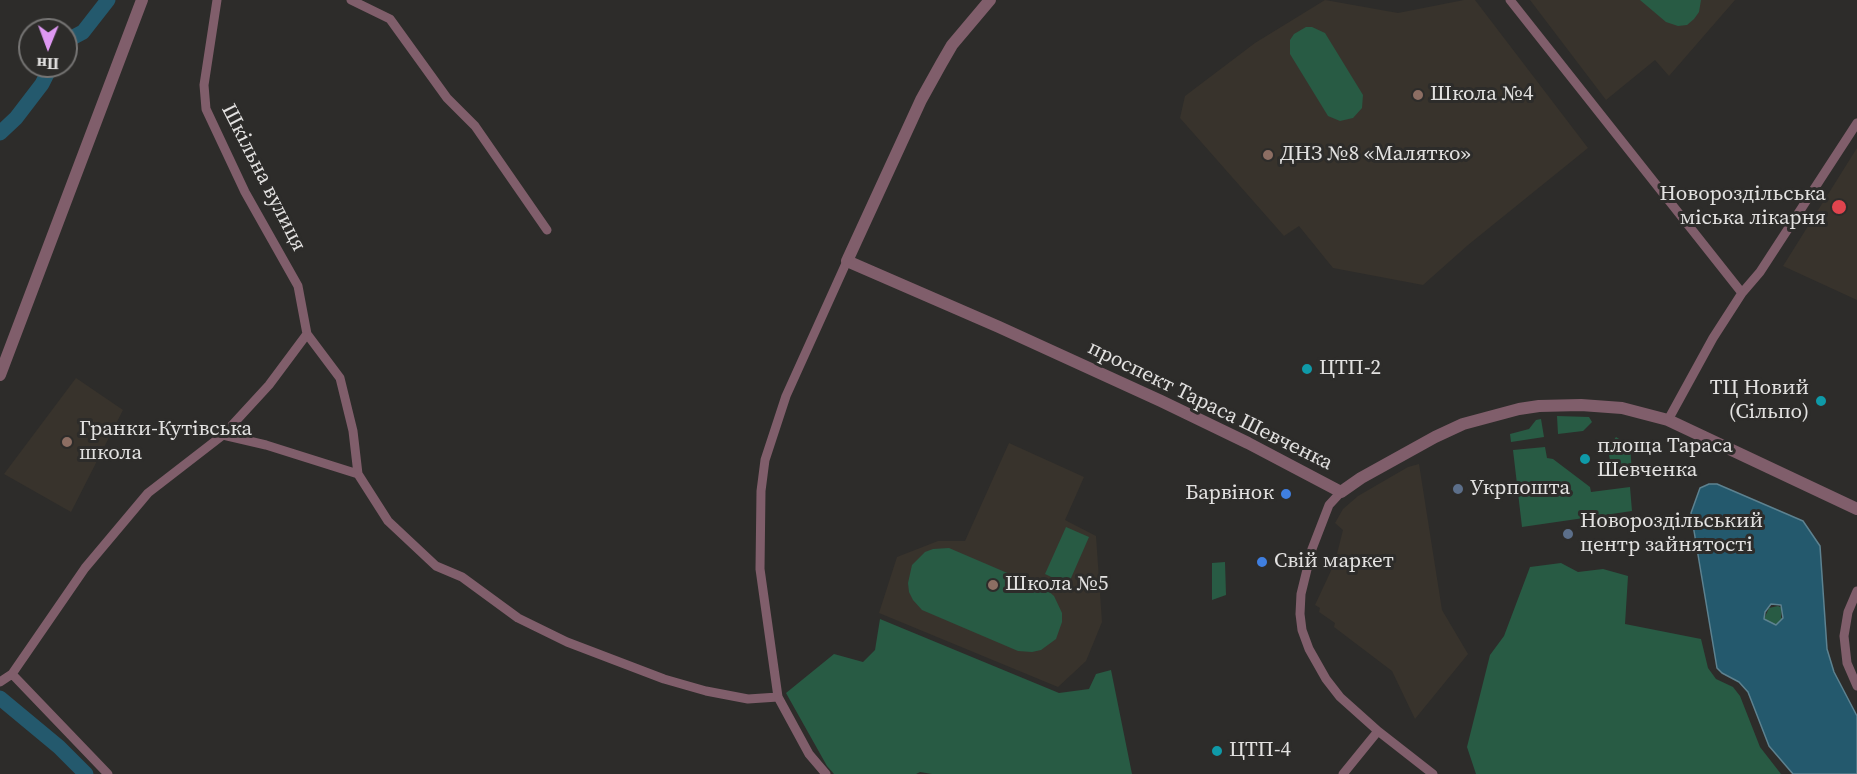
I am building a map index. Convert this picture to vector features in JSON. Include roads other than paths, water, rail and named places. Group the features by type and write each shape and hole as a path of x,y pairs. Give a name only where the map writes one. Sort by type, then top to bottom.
{"street":[{"path":"0,375 142,0"},
{"name":"Шкільна вулиця","path":"217,0 204,85 206,109 245,192 298,286 307,334 340,378 353,431 358,474 388,521 436,566 462,577 518,618 567,642 664,679 706,691 748,699 778,697"},
{"path":"351,0 390,19 447,98 475,126 548,230"},
{"path":"826,774 809,754 778,697 760,569 761,491 765,460 786,396 921,100 952,45 990,0"},
{"path":"1510,0 1742,293"},
{"path":"1668,420 1713,338 1742,293 1760,272 1857,123"},
{"name":"проспект Тараса Шевченка","path":"847,261 999,327 1170,406 1248,443 1341,492 1361,478 1463,424 1501,412 1539,406 1581,405 1633,410 1668,420 1857,509"},
{"path":"0,682 12,675 85,568 148,493 223,435 269,385 307,334"},
{"path":"223,435 266,445 358,474"},
{"path":"1341,492 1329,505 1312,549 1301,594 1302,630 1309,649 1340,697 1378,731 1433,774"},
{"path":"1857,591 1848,612 1844,636 1847,663 1857,686"},
{"path":"12,675 108,774"},
{"path":"1343,774 1378,731"}],"water":[{"path":"1709,484 1717,484 1803,521 1820,546 1827,649 1834,672 1857,716 1857,774 1793,774 1769,746 1748,692 1739,682 1717,668 1691,513 1700,488","holes":["1771,604 1781,605 1783,618 1776,625 1764,619 1765,612"]}],"waterway":[{"path":"78,35 83,32 108,0"},
{"path":"0,133 16,118 45,78"},
{"path":"0,698 59,747 86,774"}],"place":[{"name":"Школа №4","path":"1418,95"},
{"name":"ДНЗ №8 «Малятко»","path":"1268,155"},
{"name":"Новороздільська міська лікарня","path":"1839,207"},
{"name":"ЦТП-2","path":"1307,369"},
{"name":"ТЦ Новий (Сільпо)","path":"1821,401"},
{"name":"Гранки-Кутівська школа","path":"67,442"},
{"name":"площа Тараса Шевченка","path":"1585,459"},
{"name":"Укрпошта","path":"1458,489"},
{"name":"Барвінок","path":"1286,494"},
{"name":"Новороздільський центр зайнятості","path":"1568,534"},
{"name":"Свiй маркет","path":"1262,562"},
{"name":"Школа №5","path":"993,585"},
{"name":"ЦТП-4","path":"1217,751"}]}
